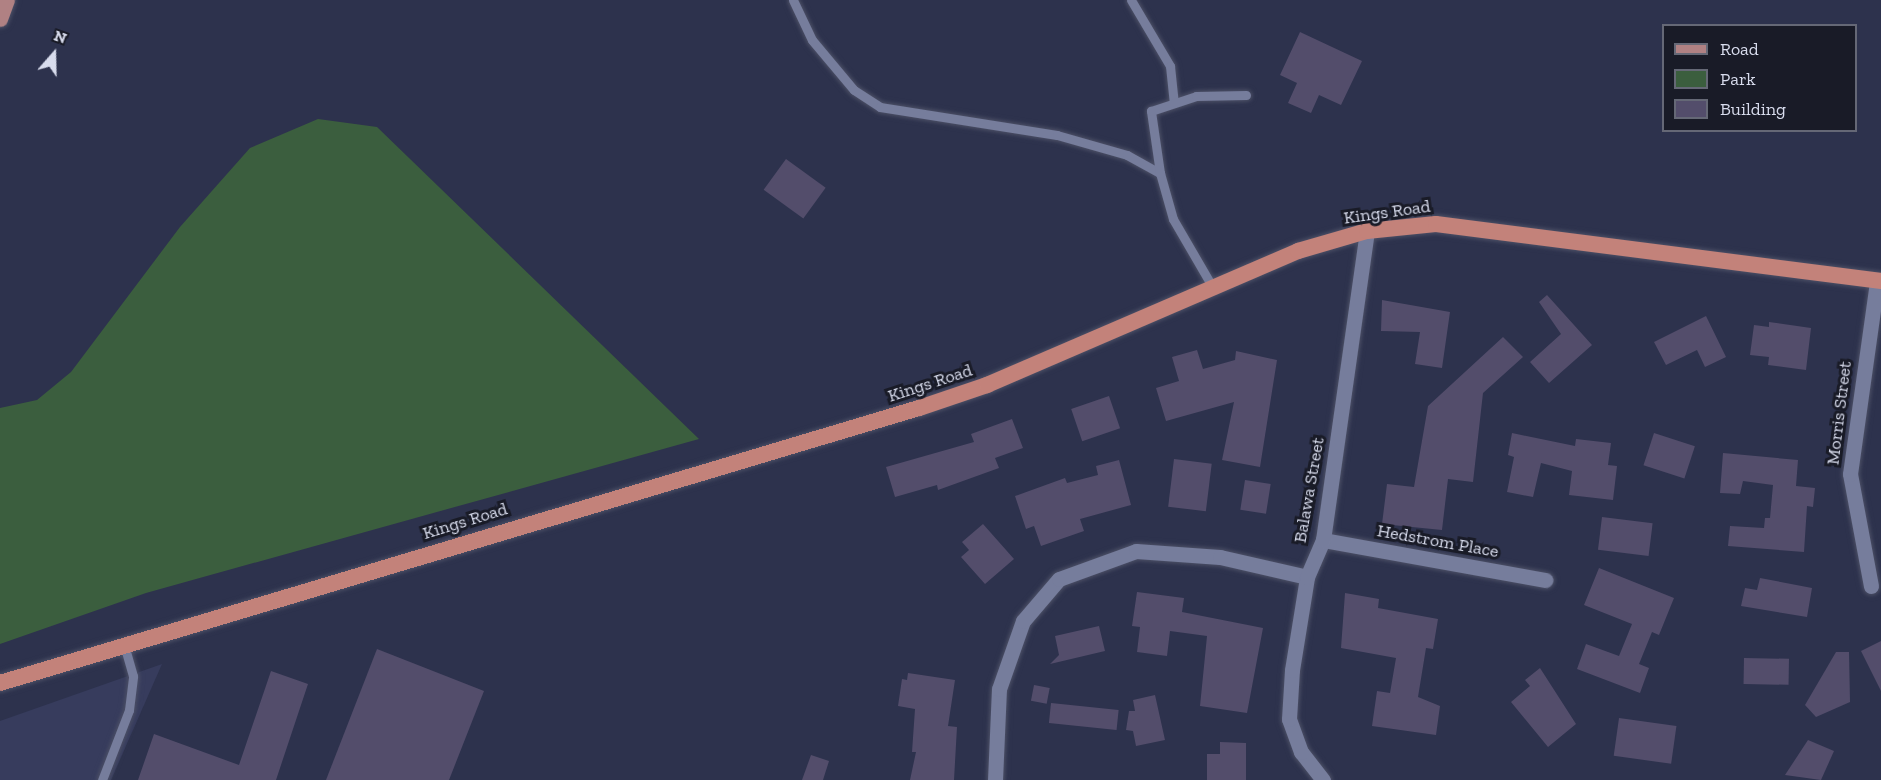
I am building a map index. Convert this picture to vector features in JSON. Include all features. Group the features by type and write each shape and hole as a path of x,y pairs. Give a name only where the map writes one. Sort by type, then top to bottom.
{"highway":[{"name":"Kings Road","path":"0,683 124,644 919,408 987,385 1212,286 1318,244 1367,231 1436,224 1879,281"}],"main road":[{"path":"0,19 7,0"}],"street":[{"name":"Balawa Street","path":"1323,780 1300,752 1289,719 1307,578 1323,540 1367,231"},
{"name":"Morris Street","path":"1871,586 1850,474 1879,281"},
{"name":"Hedstrom Place","path":"1323,540 1545,580"},
{"path":"995,780 999,689 1023,621 1059,579 1136,551 1220,557 1307,578"}],"lane":[{"path":"793,0 812,40 854,90 880,107 1058,135 1127,155 1160,173"},
{"path":"1131,0 1170,66 1174,103"},
{"path":"1212,286 1173,219 1160,173 1151,111 1196,96 1246,95"},
{"path":"102,780 129,710 133,676 124,644"}],"shaded area":[{"path":"162,664 111,780 0,780 0,721"}],"green space":[{"path":"318,119 377,127 699,439 146,593 0,644 0,408 37,400 71,372 180,227 250,148"}],"building":[{"path":"1300,32 1362,61 1341,105 1319,95 1311,113 1288,103 1297,83 1280,75"},
{"path":"786,159 826,188 803,219 764,190"},
{"path":"1547,295 1592,345 1549,383 1530,362 1561,334 1539,302"},
{"path":"1382,300 1450,312 1442,368 1415,364 1420,332 1381,331"},
{"path":"1706,316 1726,357 1705,367 1697,350 1666,365 1654,342"},
{"path":"1769,322 1811,328 1806,370 1768,365 1769,357 1750,355 1754,325 1769,327"},
{"path":"1503,337 1523,357 1483,393 1473,482 1448,479 1442,530 1382,524 1387,484 1414,487 1428,406"},
{"path":"1197,350 1203,369 1235,360 1236,351 1277,360 1260,467 1222,460 1234,402 1166,421 1156,388 1179,381 1172,357"},
{"path":"1109,396 1120,428 1082,441 1071,409"},
{"path":"1012,419 1023,448 995,458 999,468 938,490 937,485 895,497 886,467 974,442 971,434"},
{"path":"1512,433 1575,446 1576,439 1611,443 1608,465 1617,466 1613,500 1569,495 1572,471 1541,463 1533,497 1507,492 1514,457 1508,455"},
{"path":"1654,433 1695,446 1684,479 1643,465"},
{"path":"1723,453 1798,460 1796,486 1815,488 1813,507 1807,506 1804,552 1728,546 1730,526 1764,528 1765,518 1770,518 1773,485 1743,481 1740,494 1720,493"},
{"path":"1174,459 1212,464 1206,511 1168,507"},
{"path":"1119,460 1131,505 1080,519 1084,531 1041,546 1034,526 1026,529 1015,496 1065,478 1067,483 1098,475 1096,466"},
{"path":"1245,480 1271,484 1266,514 1240,510"},
{"path":"1602,517 1653,523 1649,556 1598,550"},
{"path":"983,524 1014,559 985,584 961,557 969,550 962,542"},
{"path":"1599,568 1674,598 1659,635 1652,632 1639,664 1649,668 1640,693 1577,669 1586,644 1619,656 1632,624 1584,605"},
{"path":"1760,578 1812,588 1807,617 1741,606 1745,588 1757,590"},
{"path":"1137,592 1184,598 1182,612 1263,628 1247,713 1200,706 1207,636 1170,631 1167,656 1137,652 1140,627 1132,626"},
{"path":"1345,593 1379,599 1378,608 1438,619 1433,649 1426,648 1418,697 1440,706 1436,735 1372,726 1377,691 1390,693 1396,658 1341,648"},
{"path":"1099,626 1105,651 1050,664 1059,655 1055,636"},
{"path":"1881,641 1881,691 1861,651"},
{"path":"377,649 484,691 449,780 326,780"},
{"path":"1836,652 1849,652 1850,702 1816,717 1805,705"},
{"path":"1744,658 1789,659 1789,685 1744,684"},
{"path":"1540,668 1576,724 1548,747 1511,702 1530,686 1525,680"},
{"path":"271,671 308,684 276,780 138,780 154,734 239,765"},
{"path":"908,673 955,680 948,726 957,727 954,780 910,780 916,752 912,752 915,709 898,706 902,679 907,680"},
{"path":"1034,685 1050,688 1047,704 1031,701"},
{"path":"1155,695 1165,740 1136,746 1133,731 1126,730 1129,711 1135,711 1133,700"},
{"path":"1051,703 1119,710 1117,730 1049,723"},
{"path":"1619,718 1676,726 1671,764 1614,756"},
{"path":"1808,740 1834,751 1821,780 1785,775"},
{"path":"1220,742 1246,743 1246,780 1207,780 1207,754 1220,754"},
{"path":"811,755 829,761 823,780 802,780"}]}
